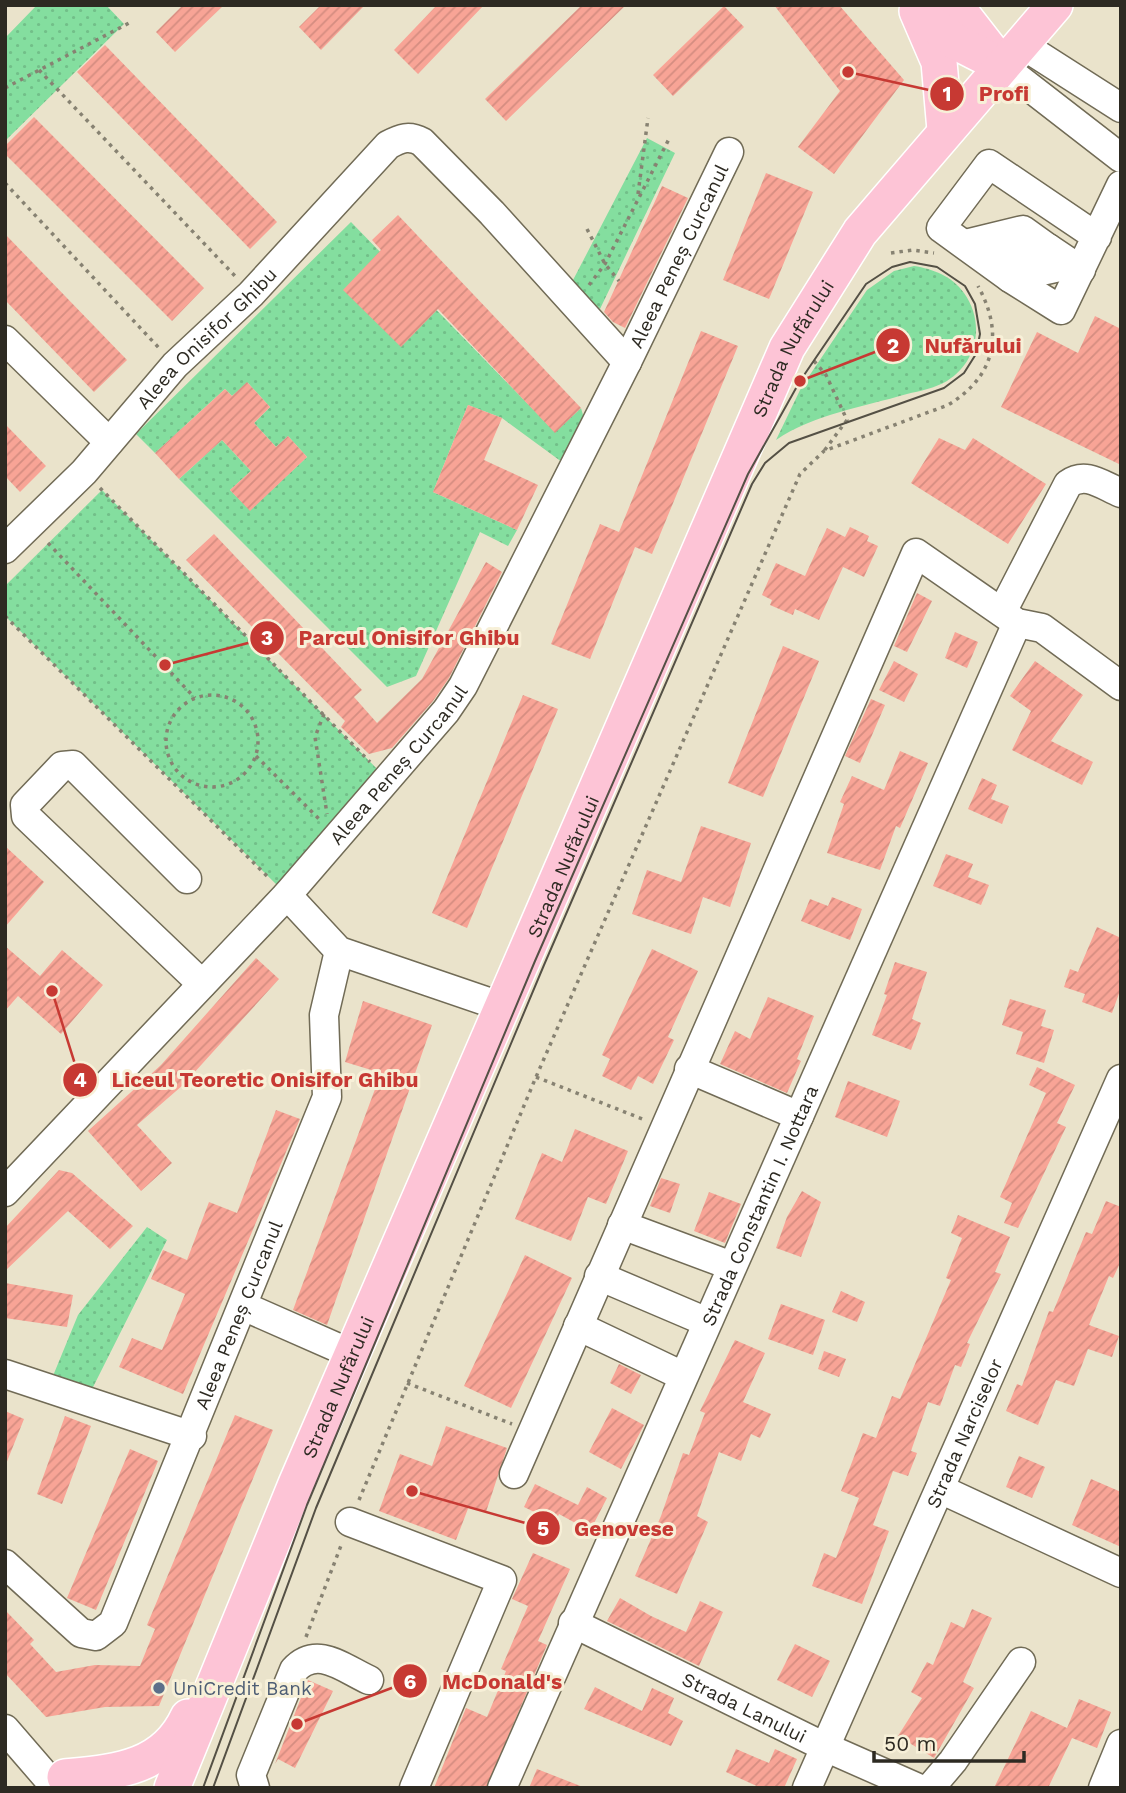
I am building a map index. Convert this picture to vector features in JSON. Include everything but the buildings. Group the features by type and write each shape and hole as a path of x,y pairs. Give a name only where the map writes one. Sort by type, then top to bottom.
{"main road":[{"path":"955,5 1011,54"},
{"name":"Strada Nufărului","path":"172,1788 500,1006 787,348 860,232 1055,5"},
{"path":"914,8 956,41 1011,54"},
{"path":"914,8 939,62 945,130"},
{"path":"61,1780 124,1769 169,1747 179,1737 202,1689 223,1666"},
{"path":"189,1788 190,1745"}],"street":[{"path":"1011,54 1118,101"},
{"path":"1011,54 1121,158"},
{"name":"Aleea Onisifor Ghibu","path":"5,549 84,472 175,365 251,293 388,145 412,136"},
{"name":"Aleea Peneș Curcanul","path":"412,136 422,142 461,180 627,362"},
{"name":"Aleea Peneș Curcanul","path":"5,1192 287,895 446,711 463,686 627,362 729,152"},
{"path":"1097,237 989,164 941,228 965,244 990,272 1061,310 1077,267 1097,237 1121,186"},
{"path":"965,244 1023,230 1077,267"},
{"path":"990,272 1048,247"},
{"path":"990,272 1077,267"},
{"path":"5,340 109,442"},
{"name":"Strada Constantin I. Nottara","path":"502,1788 799,1116 1068,484 1078,477 1087,477 1121,493"},
{"path":"514,1474 916,553 1009,618 1042,628 1121,686"},
{"path":"187,879 73,765 62,766 25,805 26,817 202,984"},
{"path":"287,895 339,951 500,1006"},
{"name":"Aleea Peneș Curcanul","path":"5,1564 81,1633 96,1636 108,1630 191,1436 327,1097 324,1015 339,951"},
{"path":"689,1069 799,1116"},
{"name":"Strada Narciselor","path":"807,1788 1121,1079"},
{"path":"622,1225 732,1266"},
{"path":"600,1276 707,1322"},
{"path":"243,1306 352,1354"},
{"path":"578,1326 683,1376"},
{"path":"5,1374 191,1436"},
{"path":"940,1489 1121,1573"},
{"path":"350,1522 502,1580 414,1788"},
{"name":"Strada Lanului","path":"573,1623 825,1747 918,1788"},
{"path":"255,1788 251,1775 294,1670 301,1663 311,1657 321,1658 369,1679"},
{"path":"930,1788 954,1760 1021,1662"},
{"path":"5,1730 61,1780"},
{"path":"1103,1788 1121,1744"}],"path":[{"path":"5,88 131,22"},
{"path":"39,70 251,293"},
{"path":"638,196 648,118"},
{"path":"576,304 605,264 670,137"},
{"path":"5,183 175,365"},
{"path":"587,229 605,264 619,281"},
{"path":"891,253 913,250 938,254"},
{"path":"824,451 948,405 964,396 979,380 991,358 994,328 989,307 990,272"},
{"path":"350,1522 536,1077 800,474 824,451 847,420 826,375 814,361"},
{"path":"84,472 386,778"},
{"path":"48,543 195,698"},
{"path":"5,615 287,895"},
{"path":"224,696 249,713 258,741 256,756 248,770 236,780 222,786 206,787 191,782 178,772 166,745 167,730 173,717 182,705 195,698 224,696"},
{"path":"324,714 315,737 327,817"},
{"path":"256,756 330,830"},
{"path":"536,1077 664,1128"},
{"path":"407,1383 532,1432"}],"green space":[{"path":"37,5 106,5 124,24 5,141 5,38"},
{"path":"647,138 675,153 600,309 572,282"},
{"path":"351,222 555,432 581,408 585,422 566,465 502,418 468,405 433,492 517,530 508,546 480,532 416,676 387,687 179,479 222,440 251,471 230,490 250,510 307,457 288,436 276,447 254,423 270,407 248,383 232,396 225,389 155,453 136,434"},
{"path":"914,266 935,271 948,278 959,287 971,304 975,316 975,341 966,363 938,386 823,417 776,440 801,388 867,290 894,271"},
{"path":"102,490 386,778 287,895 5,616 5,586"},
{"path":"147,1227 167,1240 86,1401 48,1388 78,1315"}],"tram line":[{"path":"203,1788 307,1505 535,961 748,474 800,381 866,284 892,267 910,262 937,267 965,286 975,304 980,334 976,354 964,373 944,388 789,443 765,463 752,484 544,965 316,1508 213,1788"}],"place":[{"name":"Profi","path":"848,72"},
{"name":"Nufărului","path":"800,381"},
{"name":"Parcul Onisifor Ghibu","path":"165,665"},
{"name":"Liceul Teoretic Onisifor Ghibu","path":"52,991"},
{"name":"Genovese","path":"412,1491"},
{"name":"UniCredit Bank","path":"159,1688"},
{"name":"McDonald's","path":"297,1724"}]}
